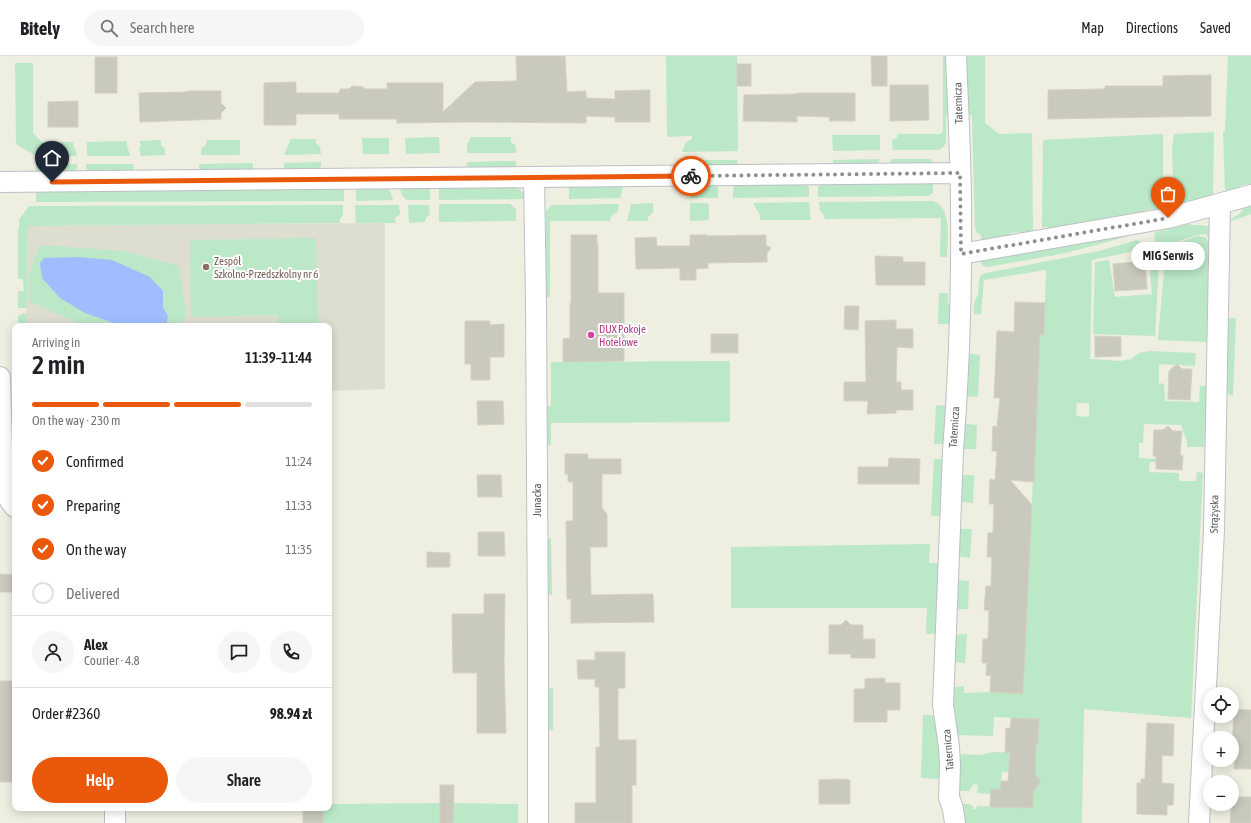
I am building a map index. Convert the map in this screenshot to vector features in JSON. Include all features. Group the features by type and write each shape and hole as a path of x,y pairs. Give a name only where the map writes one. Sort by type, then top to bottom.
{"street":[{"name":"Taternicza","path":"955,823 949,797 950,765 943,705 943,674 952,452 958,353 961,254 956,56"},
{"path":"0,182 960,173"},
{"name":"Junacka","path":"534,177 536,303 538,823"},
{"path":"961,254 1168,218 1251,195"},
{"name":"Strążyska","path":"1199,823 1214,530 1220,204"},
{"path":"0,376 3,486 6,496 12,504"},
{"path":"0,516 12,509"},
{"name":"Taternicza","path":"941,823 943,810 949,797"},
{"path":"115,811 115,823"}],"shaded area":[{"name":"Zespół Szkolno-Przedszkolny nr 6","path":"385,223 385,389 332,391 332,323 26,323 28,226"}],"green space":[{"path":"666,56 737,56 738,151 682,152 686,142 692,139 692,136 667,137"},
{"path":"943,56 947,56 948,112 946,117 946,144 938,150 893,150 892,140 897,138 897,134 941,134 943,131"},
{"path":"965,56 985,56 985,123 999,134 1032,133 1033,231 1023,237 1019,232 1010,233 1010,236 982,242 981,235 977,233 975,229 972,116 966,111"},
{"path":"1228,56 1251,56 1251,187 1248,184 1240,186 1238,191 1225,192 1223,131 1225,131"},
{"path":"15,63 33,63 33,133 42,142 73,142 77,156 36,156 16,144"},
{"path":"1214,132 1213,196 1174,207 1172,148 1174,134"},
{"path":"1163,134 1163,209 1153,211 1152,209 1143,211 1143,213 1049,232 1048,227 1042,228 1043,140"},
{"path":"832,135 880,135 880,150 833,151"},
{"path":"439,137 440,153 406,154 405,138"},
{"path":"470,137 511,137 511,142 516,146 516,153 467,153 467,144"},
{"path":"362,138 389,138 389,154 363,154"},
{"path":"291,139 316,139 316,143 320,147 321,154 284,155"},
{"path":"161,140 161,145 165,149 165,155 141,156 139,149 141,145 139,141"},
{"path":"207,140 240,140 240,153 239,155 201,155 201,149 206,145"},
{"path":"126,141 130,156 87,156 87,142"},
{"path":"879,159 875,166 836,166 833,163 833,160"},
{"path":"891,159 930,159 933,166 892,166 890,163"},
{"path":"678,160 737,160 738,164 735,167 678,167 676,165"},
{"path":"516,161 516,166 513,169 470,169 467,166 467,162"},
{"path":"321,162 321,167 317,170 288,170 284,167 284,163"},
{"path":"253,163 253,167 250,170 201,171 199,168 199,164"},
{"path":"77,164 77,168 74,172 36,172 36,165"},
{"path":"86,164 133,164 134,168 131,171 90,172 86,168"},
{"path":"933,182 933,193 928,196 818,197 818,187 821,184"},
{"path":"806,184 809,187 809,197 733,198 733,188 736,185"},
{"path":"621,185 623,188 620,198 569,199 569,186"},
{"path":"692,185 715,185 718,187 718,198 690,198 690,188"},
{"path":"427,186 430,190 430,200 407,200 403,197 400,189 402,187"},
{"path":"341,187 344,190 344,201 36,202 36,189"},
{"path":"358,187 385,187 390,190 393,200 356,201 356,191"},
{"path":"440,187 513,187 522,191 527,199 439,200"},
{"path":"933,201 944,210 948,226 947,257 940,257 941,218 825,219 823,213 820,211 819,202"},
{"path":"809,202 811,220 760,220 760,215 753,203"},
{"path":"653,203 653,212 648,217 648,221 627,221 631,204"},
{"path":"690,203 707,203 709,205 709,220 690,221"},
{"path":"439,204 510,204 516,209 516,221 439,222"},
{"path":"619,204 618,211 611,216 610,221 550,221 550,297 546,297 540,234 546,230 546,211 552,205"},
{"path":"343,205 343,215 340,219 340,223 28,226 27,308 18,308 18,291 24,291 23,279 18,279 18,229 19,220 29,206"},
{"path":"355,205 399,205 400,214 395,218 396,223 356,223"},
{"path":"408,205 429,205 430,214 426,218 425,222 409,223"},
{"path":"1251,206 1251,214 1229,222 1240,214 1244,208"},
{"path":"1188,224 1210,227 1213,246 1206,234 1197,235 1164,246 1161,260 1148,260 1147,249 1156,247 1154,235 1156,232"},
{"path":"1129,232 1131,235 1129,236 1066,253 988,267 983,266 979,257"},
{"path":"1197,236 1205,237 1212,246 1207,342 1158,340 1166,248"},
{"path":"316,238 318,323 278,323 278,315 191,317 190,240"},
{"path":"1137,240 1140,242 1141,250 1144,250 1145,261 1142,261 1140,250 1092,260 1090,359 1120,361 1131,359 1139,353 1149,351 1196,353 1195,366 1159,364 1159,383 1164,384 1165,401 1199,402 1200,386 1207,386 1204,447 1187,447 1187,441 1181,425 1144,424 1143,443 1139,443 1139,458 1158,459 1158,462 1150,462 1149,472 1179,473 1179,481 1196,481 1197,472 1203,473 1191,718 1084,709 1082,823 960,823 961,804 969,804 973,806 973,809 976,809 977,806 1033,808 1033,791 1035,791 1038,785 1036,773 1002,772 1000,790 991,789 991,794 977,793 978,785 974,784 969,791 960,791 957,789 959,757 962,754 979,755 994,752 1036,754 1036,745 1038,744 1039,719 994,717 993,736 956,735 951,689 964,686 964,693 1023,693 1039,350 1024,334 1044,335 1046,270 984,280 981,314 974,315 974,303 978,295 979,280 980,276 986,273 1099,251","holes":["1077,403 1089,403 1089,417 1076,416"]},
{"path":"40,245 125,251 179,266 186,314 182,323 167,323 168,316 163,307 163,292 111,322 114,323 77,323 29,301 29,274"},
{"path":"1109,260 1115,297 1152,294 1149,263 1159,263 1155,336 1093,334 1095,262"},
{"path":"939,293 948,293 948,304 953,309 952,324 938,324"},
{"path":"23,313 27,314 26,323 18,323 18,316"},
{"path":"1224,318 1236,318 1233,396 1227,393 1225,385"},
{"path":"966,353 980,355 978,397 965,396"},
{"path":"730,361 730,422 551,423 551,445 546,445 542,406 551,406 551,362"},
{"path":"936,405 946,406 949,409 944,444 934,444"},
{"path":"967,424 977,425 976,449 962,449 962,427"},
{"path":"934,459 946,459 944,513 940,516 931,516"},
{"path":"963,475 974,475 973,503 959,502 960,478"},
{"path":"961,529 972,529 970,558 956,556 957,532"},
{"path":"551,538 552,595 545,595 545,539"},
{"path":"930,544 929,563 941,563 938,634 926,634 927,608 731,608 731,547"},
{"path":"958,580 969,581 968,609 955,609 955,584"},
{"path":"967,634 965,663 952,662 952,639 956,635"},
{"path":"553,688 553,730 545,730 545,689"},
{"path":"923,715 932,715 936,718 940,740 940,777 937,779 921,778"},
{"path":"332,804 518,804 518,823 323,823 323,811 332,811"}],"water":[{"path":"78,257 112,260 150,277 163,291 163,307 168,316 167,323 113,323 85,313 60,298 42,278 40,263 44,258"}],"building":[{"path":"516,56 565,56 567,92 586,91 586,98 615,99 615,91 650,90 650,122 615,122 615,117 586,116 586,123 397,123 397,119 339,119 339,114 296,114 296,125 264,125 264,83 296,82 296,93 339,93 340,89 349,89 352,86 363,87 365,89 387,89 387,83 443,83 443,112 475,82 517,81"},
{"path":"871,56 887,56 887,86 872,86"},
{"path":"95,57 117,57 117,93 95,93"},
{"path":"737,64 751,64 751,86 737,86"},
{"path":"1211,75 1211,116 1048,119 1048,90 1105,89 1105,86 1163,86 1163,76"},
{"path":"890,85 928,85 929,120 890,121"},
{"path":"221,91 221,103 226,108 221,113 221,119 140,122 139,93"},
{"path":"855,93 855,121 829,121 830,117 797,116 797,122 743,121 744,95"},
{"path":"78,101 78,127 48,127 48,102"},
{"path":"571,235 597,235 598,293 624,293 624,361 563,362 563,339 570,338"},
{"path":"690,235 766,235 766,245 771,248 767,253 767,262 708,263 708,268 696,269 696,280 680,280 680,268 636,269 635,238 656,237 657,246 690,246"},
{"path":"875,256 903,257 903,262 925,262 925,285 876,285"},
{"path":"1145,261 1147,289 1115,291 1113,264"},
{"path":"1015,302 1045,303 1044,335 1040,335 1034,482 1010,480 1032,505 1023,694 990,692 991,676 986,675 987,663 982,663 983,639 988,639 989,610 984,610 986,586 991,586 992,557 987,557 988,533 993,533 994,504 989,504 990,479 995,480 997,451 992,451 993,426 997,427 1000,398 994,398 997,331 1014,332"},
{"path":"845,306 859,306 858,330 844,329"},
{"path":"896,320 896,329 913,329 913,348 897,347 896,382 901,382 901,390 913,390 913,410 896,410 896,413 867,414 868,401 844,401 844,382 866,382 865,321"},
{"path":"465,321 490,321 490,325 504,324 504,357 490,357 490,380 471,380 471,364 465,364"},
{"path":"711,334 738,334 738,353 711,353"},
{"path":"1095,336 1121,337 1121,356 1095,357"},
{"path":"1177,364 1182,369 1192,369 1190,400 1168,399 1169,371"},
{"path":"477,401 503,401 504,424 478,425"},
{"path":"1168,426 1173,431 1182,431 1180,455 1183,456 1182,470 1156,469 1156,456 1153,456 1154,430 1163,430"},
{"path":"565,454 588,454 588,459 621,459 621,474 602,474 602,508 607,514 607,547 590,547 591,595 653,594 654,622 571,623 571,599 567,599 566,521 573,521 573,482 568,482 568,474 565,474"},
{"path":"889,458 920,459 919,484 858,484 858,467 888,467"},
{"path":"477,475 501,475 502,497 478,497"},
{"path":"478,532 504,532 505,556 478,556"},
{"path":"427,552 450,553 450,567 427,567"},
{"path":"0,574 12,575 12,592 0,592"},
{"path":"484,594 505,594 504,663 506,733 477,733 477,673 453,673 452,614 484,614"},
{"path":"846,620 851,625 863,625 863,639 875,639 875,658 851,658 851,654 829,654 829,625 841,625"},
{"path":"595,652 625,652 625,688 618,688 618,740 636,740 636,785 632,785 632,823 575,823 575,803 596,803 596,747 600,747 599,687 595,687 595,679 578,679 577,660 595,660"},
{"path":"885,678 885,683 900,683 900,710 887,710 887,722 854,722 854,689 865,689 865,679"},
{"path":"0,681 12,681 12,782 0,782"},
{"path":"1239,709 1251,710 1251,769 1234,769 1234,767 1239,767 1239,731 1233,731 1233,723 1239,723"},
{"path":"1011,718 1039,719 1038,744 1036,745 1035,763 1036,776 1041,782 1036,787 1035,791 1033,791 1033,808 990,807 991,789 1000,790 1001,781 1008,781 1010,753 1005,753 1006,728 1010,729"},
{"path":"1147,723 1174,724 1173,756 1162,755 1162,783 1174,784 1173,805 1167,805 1167,815 1137,814 1137,783 1141,783 1141,779 1145,779"},
{"path":"819,780 850,780 850,804 819,804"},
{"path":"440,785 454,785 453,823 440,823"},
{"path":"1239,797 1251,797 1251,823 1230,823 1231,811 1239,811"},
{"path":"303,811 323,811 323,823 303,823"}],"way so far":[{"path":"691,176 960,173 961,254 1168,218"}],"place":[{"name":"MIG Serwis","path":"1168,218"},
{"name":"Zespół Szkolno-Przedszkolny nr 6","path":"206,267"},
{"name":"DUX Pokoje Hotelowe","path":"591,335"}],"route":[{"path":"52,182 691,176"}]}
